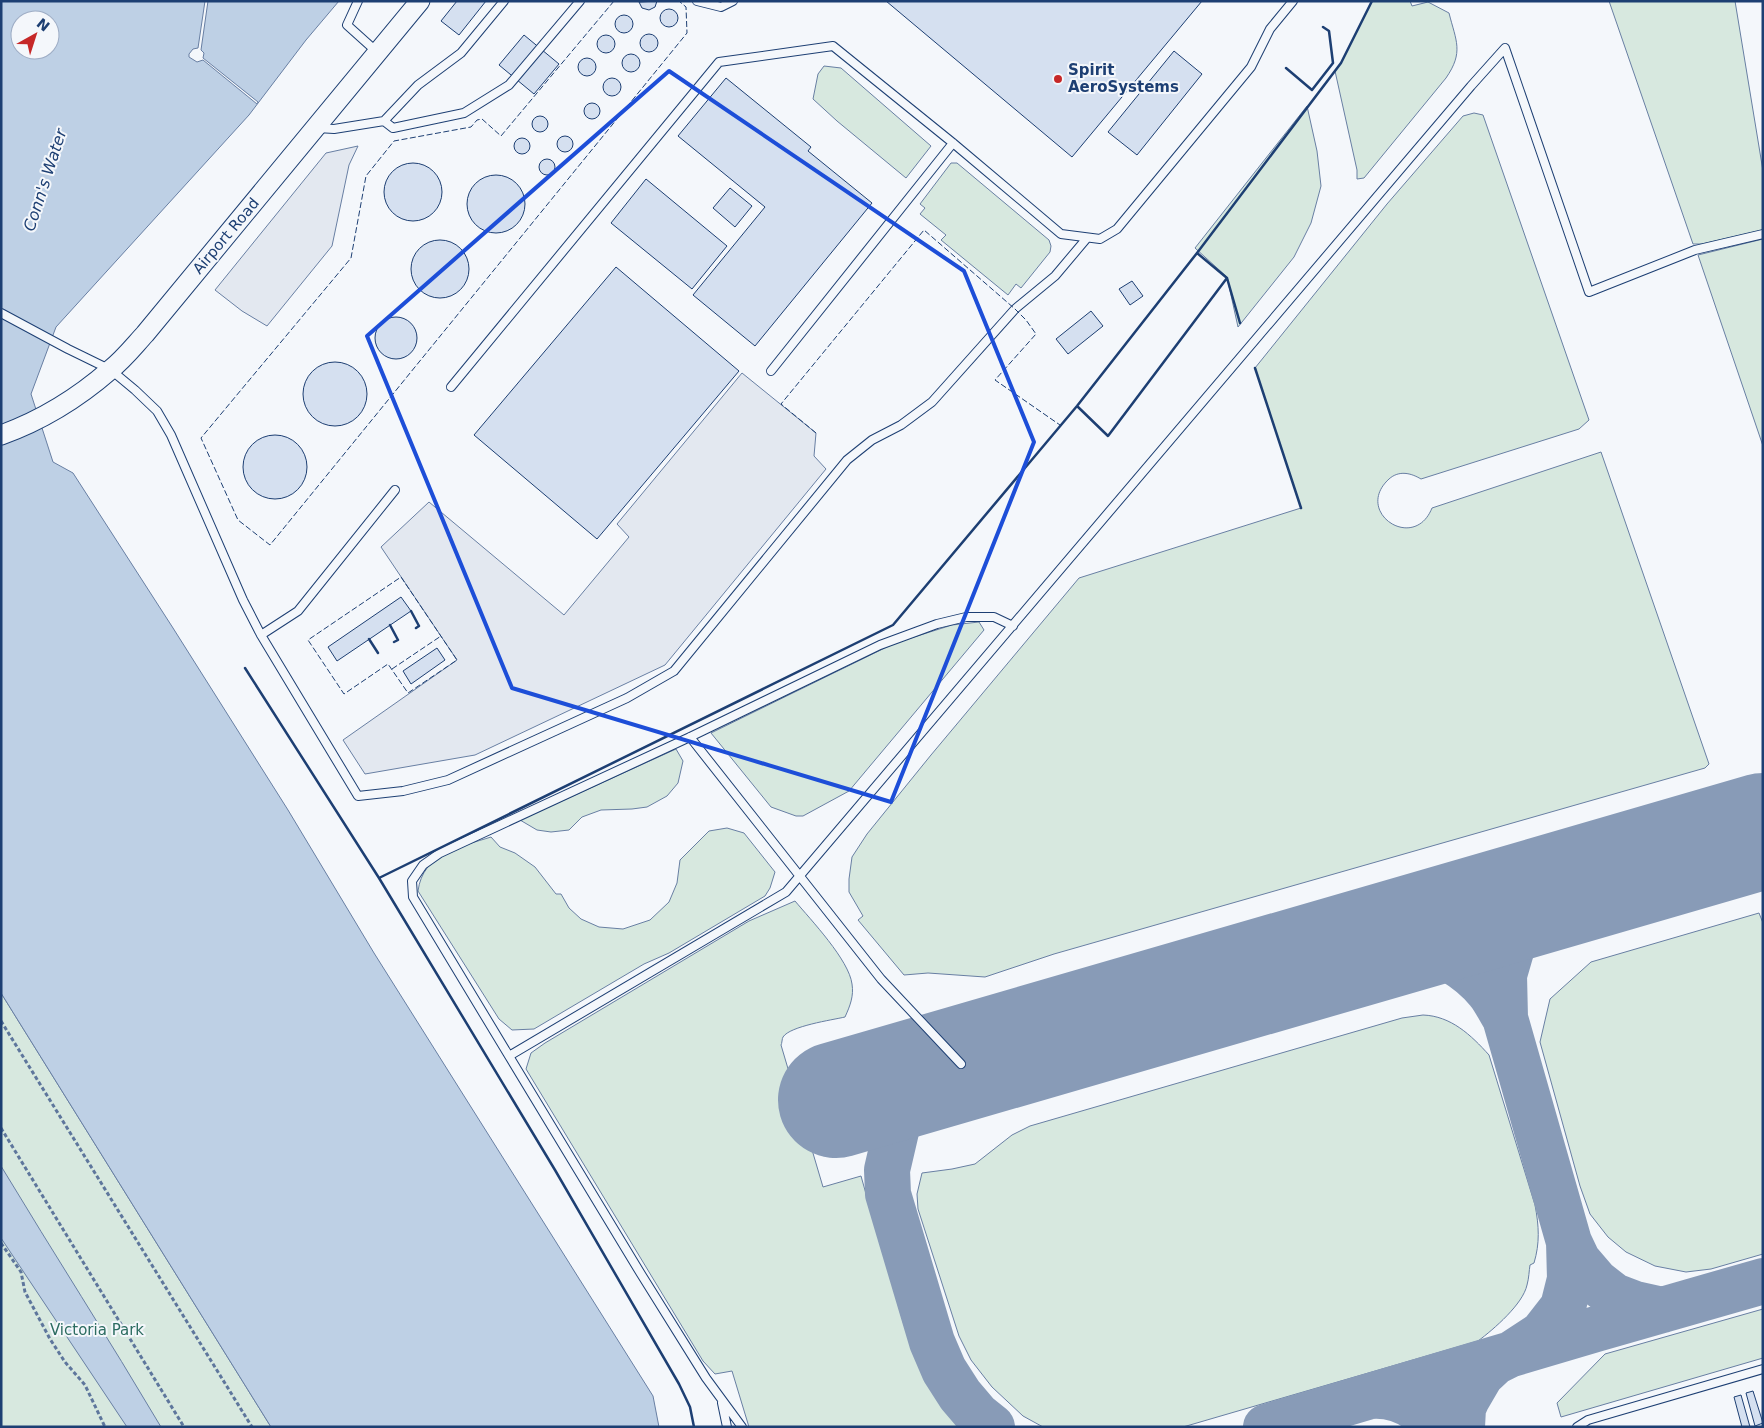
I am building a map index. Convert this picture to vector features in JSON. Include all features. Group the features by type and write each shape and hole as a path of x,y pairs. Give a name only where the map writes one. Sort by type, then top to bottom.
{"street":[{"name":"Airport Road","path":"1,435 32,421 82,392 111,370 145,334 420,1"}],"lane":[{"path":"358,1 347,25 377,52"},
{"path":"315,128 334,129 384,121 418,85 461,54 504,1"},
{"path":"384,121 393,128 464,113 509,84 580,1"},
{"path":"697,1 721,7 733,1"},
{"path":"451,387 719,62 833,46 953,143 1061,234 1100,239 1117,229 1251,67 1270,29 1293,1"},
{"path":"510,1056 786,892 1287,301 1505,48 1589,292 1695,250 1763,234"},
{"path":"771,372 953,143"},
{"path":"1,313 111,370 157,411 171,435 243,600 261,635 358,796 403,791 448,780 627,698 674,671 847,460 872,440 901,425 932,402 1015,308 1055,276 1086,238"},
{"path":"261,635 298,611 395,490"},
{"path":"742,1427 722,1401 641,1274 413,897 412,881 423,865 440,853 690,737 880,645 937,624 966,617 994,617 1013,626"},
{"path":"690,737 881,979 961,1064"},
{"path":"1577,1427 1588,1420 1763,1369"},
{"path":"722,1401 727,1427"}],"path":[{"path":"1,1021 252,1427"},
{"path":"1,1128 184,1427"},
{"path":"1,1243 21,1272 26,1292 50,1339 65,1362 85,1384 105,1427"}],"highlighted area":[{"path":"669,71 964,271 1034,442 891,802 512,688 367,336"}],"green space":[{"path":"1372,1 1410,1 1412,6 1428,2 1449,13 1456,39 1457,53 1452,69 1446,78 1364,178 1357,179 1357,170 1335,71 1341,63"},
{"path":"1609,1 1735,1 1763,171 1763,230 1702,244 1693,244"},
{"path":"824,66 841,68 931,146 906,178 813,99 818,74"},
{"path":"1307,106 1317,151 1321,186 1311,223 1294,257 1238,327 1227,277 1195,248"},
{"path":"1474,113 1483,115 1589,420 1579,429 1421,479 1409,474 1397,474 1389,479 1380,492 1378,504 1382,515 1390,523 1401,527 1413,527 1424,521 1432,508 1601,452 1709,764 1705,768 1054,954 985,977 928,973 904,975 858,920 863,916 849,892 852,857 867,834 1079,578 1301,508 1255,368 1387,204 1463,116"},
{"path":"951,163 957,163 1049,240 1050,252 1021,288 1016,284 1008,295 941,240 946,235 920,214 925,208 920,204"},
{"path":"1763,239 1763,446 1698,255"},
{"path":"979,622 984,630 849,791 803,816 796,816 771,807 711,733 895,643 952,625"},
{"path":"676,749 683,761 678,783 667,796 647,807 601,810 582,817 569,830 551,832 537,830 520,820"},
{"path":"727,828 744,833 775,872 770,888 765,896 534,1029 512,1030 499,1019 418,891 421,878 435,860 456,848 491,837 500,847 515,853 535,867 556,894 561,894 569,908 581,919 599,927 623,929 650,920 669,902 677,883 680,860 709,831"},
{"path":"795,901 837,952 849,974 852,984 851,1001 845,1017 812,1024 787,1033 783,1037 781,1045 823,1187 861,1176 903,1323 916,1359 933,1393 959,1427 749,1427 732,1371 715,1374 703,1361 526,1069 531,1053 545,1043 749,921"},
{"path":"1759,913 1763,923 1763,1254 1711,1269 1686,1272 1655,1266 1626,1252 1608,1237 1590,1214 1580,1186 1540,1042 1550,999 1591,962"},
{"name":"Victoria Park","path":"1,993 271,1427 1,1427"},
{"path":"1423,1015 1443,1019 1460,1028 1489,1055 1535,1205 1538,1241 1534,1263 1530,1265 1527,1285 1514,1308 1492,1330 1478,1341 1183,1427 1043,1427 1023,1416 992,1387 971,1360 959,1336 918,1209 917,1194 922,1173 975,1164 1012,1135 1030,1126 1402,1018"},
{"path":"1763,1309 1763,1358 1561,1417 1557,1403 1605,1354"}],"shaded area":[{"path":"358,146 349,165 332,246 267,326 242,311 215,290 326,153"},
{"path":"742,373 816,433 814,456 826,469 665,665 475,755 365,774 343,740 457,660 381,547 429,502 564,615 629,537 617,524"}],"water":[{"name":"Conn's Water","path":"1,1 339,1 306,40 249,115 56,327 31,394 53,462 73,473 288,810 374,953 653,1396 659,1427 271,1427 1,993"},
{"path":"1,1166 161,1427 127,1427 1,1238"}],"pier":[{"path":"205,1 208,1 201,50 204,53 203,58 258,102 257,104 203,60 197,62 189,57 193,49 198,48"}],"building":[{"path":"457,1 486,1 459,35 441,21"},
{"path":"657,1 655,7 649,10 642,8 639,2"},
{"name":"Spirit AeroSystems","path":"886,1 1202,1 1072,157"},
{"path":"669,9 675,12 678,18 675,24 669,27 663,24 660,18 663,12"},
{"path":"624,15 630,18 633,24 630,30 624,33 618,30 615,24 618,18"},
{"path":"649,34 655,37 658,43 655,49 649,52 643,49 640,43 643,37"},
{"path":"524,35 559,64 534,94 499,65"},
{"path":"606,35 612,38 615,44 612,50 606,53 600,50 597,44 600,38"},
{"path":"1174,51 1202,74 1137,155 1108,132"},
{"path":"631,54 637,57 640,63 637,69 631,72 625,69 622,63 625,57"},
{"path":"587,58 593,61 596,67 593,73 587,76 581,73 578,67 581,61"},
{"path":"612,78 618,81 621,87 618,93 612,96 606,93 603,87 606,81"},
{"path":"726,78 811,147 808,151 872,203 755,346 693,295 765,207 678,136"},
{"path":"592,103 598,105 600,111 598,117 592,119 586,117 584,111 586,105"},
{"path":"540,116 548,124 540,132 532,124"},
{"path":"565,136 573,144 565,152 557,144"},
{"path":"522,138 528,140 530,146 528,152 522,154 516,152 514,146 516,140"},
{"path":"547,159 553,161 555,167 553,173 547,175 541,173 539,167 541,161"},
{"path":"413,163 424,165 437,176 442,192 440,203 429,216 413,221 402,219 389,208 384,192 386,181 397,168"},
{"path":"496,175 507,177 520,188 525,204 523,215 512,228 496,233 485,231 472,220 467,204 469,193 480,180"},
{"path":"646,179 727,246 692,289 611,223"},
{"path":"730,188 752,206 735,227 713,208"},
{"path":"440,240 451,242 464,253 469,269 467,280 456,293 440,298 429,296 416,285 411,269 413,258 424,245"},
{"path":"616,267 739,371 597,539 474,435"},
{"path":"1132,281 1143,296 1130,305 1119,289"},
{"path":"1091,311 1103,326 1068,354 1056,339"},
{"path":"400,317 408,320 414,326 417,338 414,350 408,356 392,359 384,356 378,350 375,334 378,326 384,320"},
{"path":"335,362 353,367 358,371 362,376 367,394 362,412 358,417 353,421 335,426 317,421 312,417 308,412 303,394 308,376 312,371 317,367"},
{"path":"275,435 287,438 298,444 304,455 307,467 304,479 298,490 287,496 275,499 263,496 252,490 246,479 243,467 246,455 252,444 263,438"},
{"path":"401,597 411,611 337,661 328,647"},
{"path":"437,648 445,660 411,684 403,671"},
{"path":"1753,1391 1763,1423 1755,1426 1746,1393"},
{"path":"1741,1395 1750,1427 1742,1427 1734,1397"}],"taxiway":[{"path":"1354,951 1388,946 1409,946 1420,947 1442,955 1463,968 1481,983 1493,997 1505,1018 1504,975 1513,944 1535,917 1556,898 1586,883"},
{"path":"1505,1018 1569,1242 1578,1261 1596,1282 1614,1296 1635,1304 1662,1310"},
{"path":"961,1064 931,1083 911,1103 897,1127 887,1170 888,1194 932,1342 944,1370 960,1395 977,1415 992,1427"},
{"path":"1462,1427 1463,1408 1481,1375 1495,1362 1542,1334 1563,1307 1570,1279 1569,1242"},
{"path":"1266,1427 1763,1281"},
{"path":"1371,1396 1390,1397 1408,1403 1424,1413 1438,1427"}],"runway":[{"path":"836,1100 1763,831"}],"fence":[{"path":"614,1 501,136 482,119 477,120 471,127 394,141 366,176 351,258 201,438 238,520 270,545 687,33 686,7 679,1"},
{"path":"816,433 781,404 924,230 1015,309 1036,334 995,380 1060,425"},
{"path":"401,577 457,660 408,693 388,664 344,694 308,640 401,577"},
{"path":"392,669 441,636"}],"wall":[{"path":"379,878 893,625 1077,406 1197,253 1341,63 1372,1"},
{"path":"1286,68 1312,90 1333,63 1329,31 1323,27"},
{"path":"1197,253 1227,278"},
{"path":"1077,406 1108,436 1227,278 1240,323"},
{"path":"1255,368 1301,508"},
{"path":"411,611 419,626 416,628"},
{"path":"390,625 398,640 394,642"},
{"path":"369,639 378,653"},
{"path":"245,668 379,878 555,1170 679,1384 690,1407 694,1427"}],"place":[{"name":"Spirit AeroSystems","path":"1058,79"}]}
